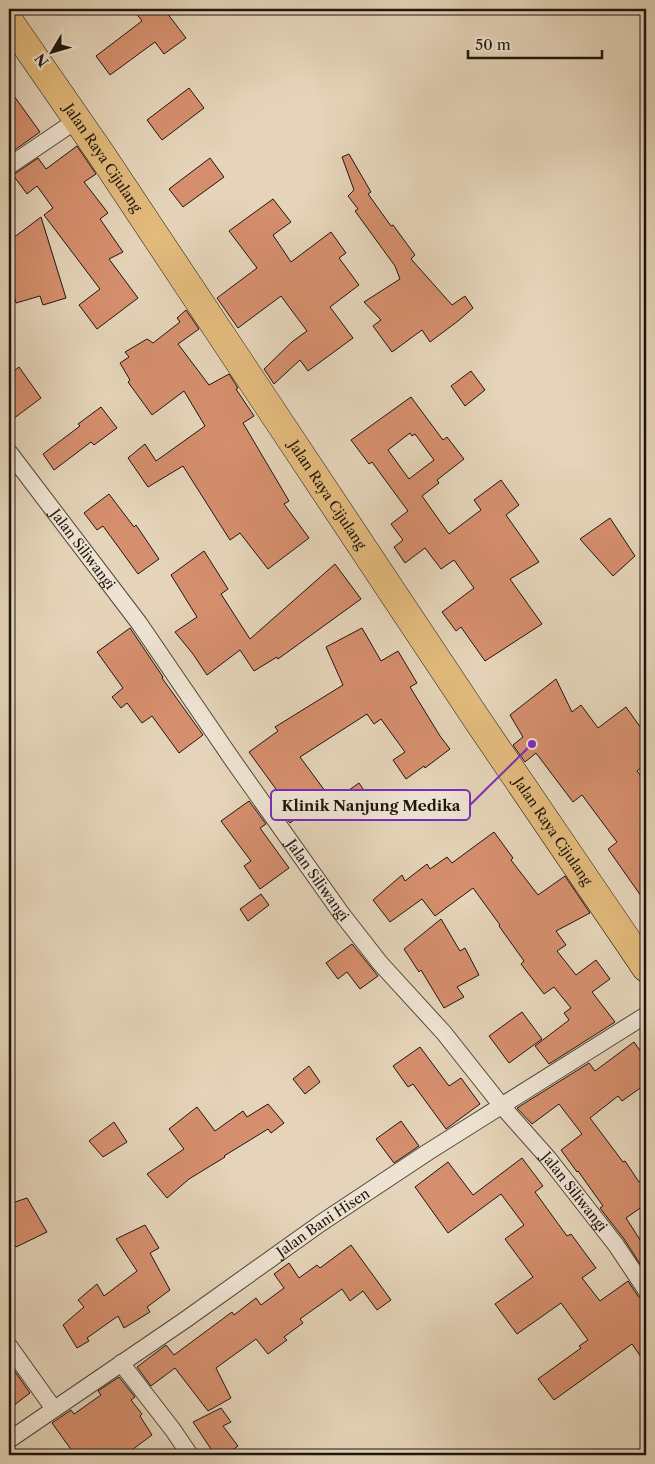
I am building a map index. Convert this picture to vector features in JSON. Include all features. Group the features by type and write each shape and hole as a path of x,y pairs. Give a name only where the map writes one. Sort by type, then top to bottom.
{"highway":[{"name":"Jalan Raya Cijulang","path":"9,22 77,120 646,968"}],"street":[{"path":"9,166 77,120"},
{"name":"Jalan Siliwangi","path":"9,452 139,623 234,762 341,912 380,963 444,1033 501,1105 559,1172 616,1246 646,1290"},
{"name":"Jalan Bani Hisen","path":"9,1440 321,1223 501,1105 646,1015"},
{"path":"9,1346 54,1409"},
{"path":"121,1363 190,1455"}],"building":[{"path":"133,9 164,9 186,38 164,54 155,42 110,75 96,56 142,21"},
{"path":"189,88 204,108 162,140 147,120"},
{"path":"9,89 40,132 9,154"},
{"path":"77,146 96,174 84,182 108,213 100,219 123,252 109,259 138,298 97,329 79,305 100,289 44,215 53,208 37,186 27,194 13,175 38,158 46,169"},
{"path":"349,154 371,192 368,194 415,255 411,259 452,305 465,296 473,308 430,342 422,330 392,352 373,326 381,320 364,302 400,279 395,266 355,211 358,209 348,196 354,190 342,157"},
{"path":"210,158 224,177 183,207 169,189"},
{"path":"273,199 291,222 273,235 291,262 331,232 346,253 339,258 359,285 330,307 353,338 308,371 300,360 274,384 264,369 293,341 307,331 281,296 238,328 217,298 257,268 229,231"},
{"path":"41,217 66,298 43,305 40,296 16,303 9,276 9,241"},
{"path":"186,310 199,329 178,344 209,385 229,374 238,388 236,389 254,416 243,423 289,501 284,504 309,538 268,569 240,533 230,540 183,466 148,487 128,458 145,444 156,461 205,426 184,391 152,415 128,382 130,380 120,363 129,357 125,352 147,339 153,343 180,322 177,318"},
{"path":"19,367 41,398 9,422 9,375"},
{"path":"471,371 485,390 465,406 451,386"},
{"path":"411,397 443,440 447,437 464,459 437,480 439,483 422,496 449,534 481,510 474,500 501,480 519,505 506,515 539,562 510,579 542,624 485,661 461,627 456,631 442,612 474,588 454,560 441,569 425,548 405,563 394,547 403,540 391,524 408,511 372,462 369,464 351,440","holes":["410,433 412,436 415,434 434,460 409,479 388,450"]},
{"path":"101,407 117,428 94,445 91,442 54,470 43,454 80,426 78,424"},
{"path":"109,494 134,527 136,525 159,559 138,574 103,526 97,530 84,513"},
{"path":"610,518 635,556 613,576 580,539"},
{"path":"204,551 228,589 221,594 250,639 335,564 361,599 278,659 277,657 254,671 240,650 207,675 175,632 197,617 171,575"},
{"path":"130,628 162,678 203,735 179,753 152,716 142,723 127,703 121,708 112,697 123,688 97,652"},
{"path":"362,628 381,661 398,651 417,683 410,687 450,749 425,768 424,766 406,779 393,760 405,752 381,719 374,724 367,714 300,757 328,795 290,823 274,802 281,796 249,752 278,731 275,727 343,685 326,647"},
{"path":"556,679 572,712 581,705 598,728 626,707 646,735 646,764 637,771 646,783 646,903 608,849 617,842 582,795 573,802 536,753 525,762 513,745 523,737 510,715"},
{"path":"359,783 372,802 356,812 345,793"},
{"path":"249,801 266,824 260,828 289,868 260,889 244,866 251,861 221,821"},
{"path":"494,832 513,858 511,860 538,895 565,876 590,913 556,931 566,945 557,951 576,975 596,960 610,979 592,992 615,1022 549,1064 535,1046 569,1020 564,1013 571,1008 554,987 544,994 521,964 524,961 473,888 435,916 422,899 390,922 373,900 402,875 405,881 427,864 430,869 447,857 452,863"},
{"path":"261,894 269,905 248,921 240,909"},
{"path":"441,919 460,951 465,948 479,975 457,987 464,997 444,1008 421,970 419,972 404,949"},
{"path":"352,944 378,976 360,989 347,972 338,979 326,963"},
{"path":"522,1012 542,1039 509,1063 489,1036"},
{"path":"634,1042 646,1059 646,1084 622,1101 618,1096 590,1118 623,1162 625,1161 639,1182 646,1177 646,1204 626,1218 646,1249 646,1260 640,1264 624,1239 600,1208 603,1206 561,1150 582,1134 559,1104 532,1124 517,1108 589,1063 595,1071"},
{"path":"420,1047 449,1086 461,1078 480,1104 446,1129 413,1084 408,1087 393,1066"},
{"path":"309,1066 320,1082 305,1094 293,1079"},
{"path":"268,1104 284,1123 271,1133 268,1129 224,1156 189,1179 167,1198 147,1174 184,1149 169,1129 197,1107 215,1131 243,1111 247,1117"},
{"path":"401,1121 419,1146 394,1163 376,1139"},
{"path":"114,1122 127,1142 103,1157 89,1141"},
{"path":"522,1158 543,1186 535,1192 567,1236 571,1234 596,1268 582,1278 600,1301 628,1281 638,1296 646,1302 646,1364 632,1344 554,1400 538,1379 581,1348 579,1346 588,1340 561,1303 517,1334 495,1304 533,1277 505,1239 524,1225 501,1194 448,1233 415,1187 448,1162 473,1195"},
{"path":"27,1198 47,1232 16,1247 9,1238 9,1204"},
{"path":"145,1225 159,1248 150,1253 170,1290 147,1307 150,1312 124,1328 118,1316 87,1338 89,1341 77,1348 63,1325 84,1307 78,1300 97,1284 104,1296 137,1271 116,1239"},
{"path":"351,1245 391,1300 377,1310 363,1291 350,1301 342,1289 300,1319 303,1323 284,1337 287,1340 268,1354 256,1339 216,1368 231,1398 208,1411 175,1368 151,1386 137,1367 166,1345 174,1355 232,1312 234,1315 256,1298 261,1305 284,1288 274,1274 289,1263 299,1278 317,1265 320,1268"},
{"path":"9,1363 30,1393 9,1409"},
{"path":"119,1377 135,1397 131,1400 142,1414 140,1416 152,1435 125,1455 75,1455 52,1423 71,1410 74,1414 101,1395 98,1391"},
{"path":"221,1408 231,1422 223,1426 238,1446 226,1455 215,1455 193,1422"}],"place":[{"name":"Klinik Nanjung Medika","path":"532,744"}]}
